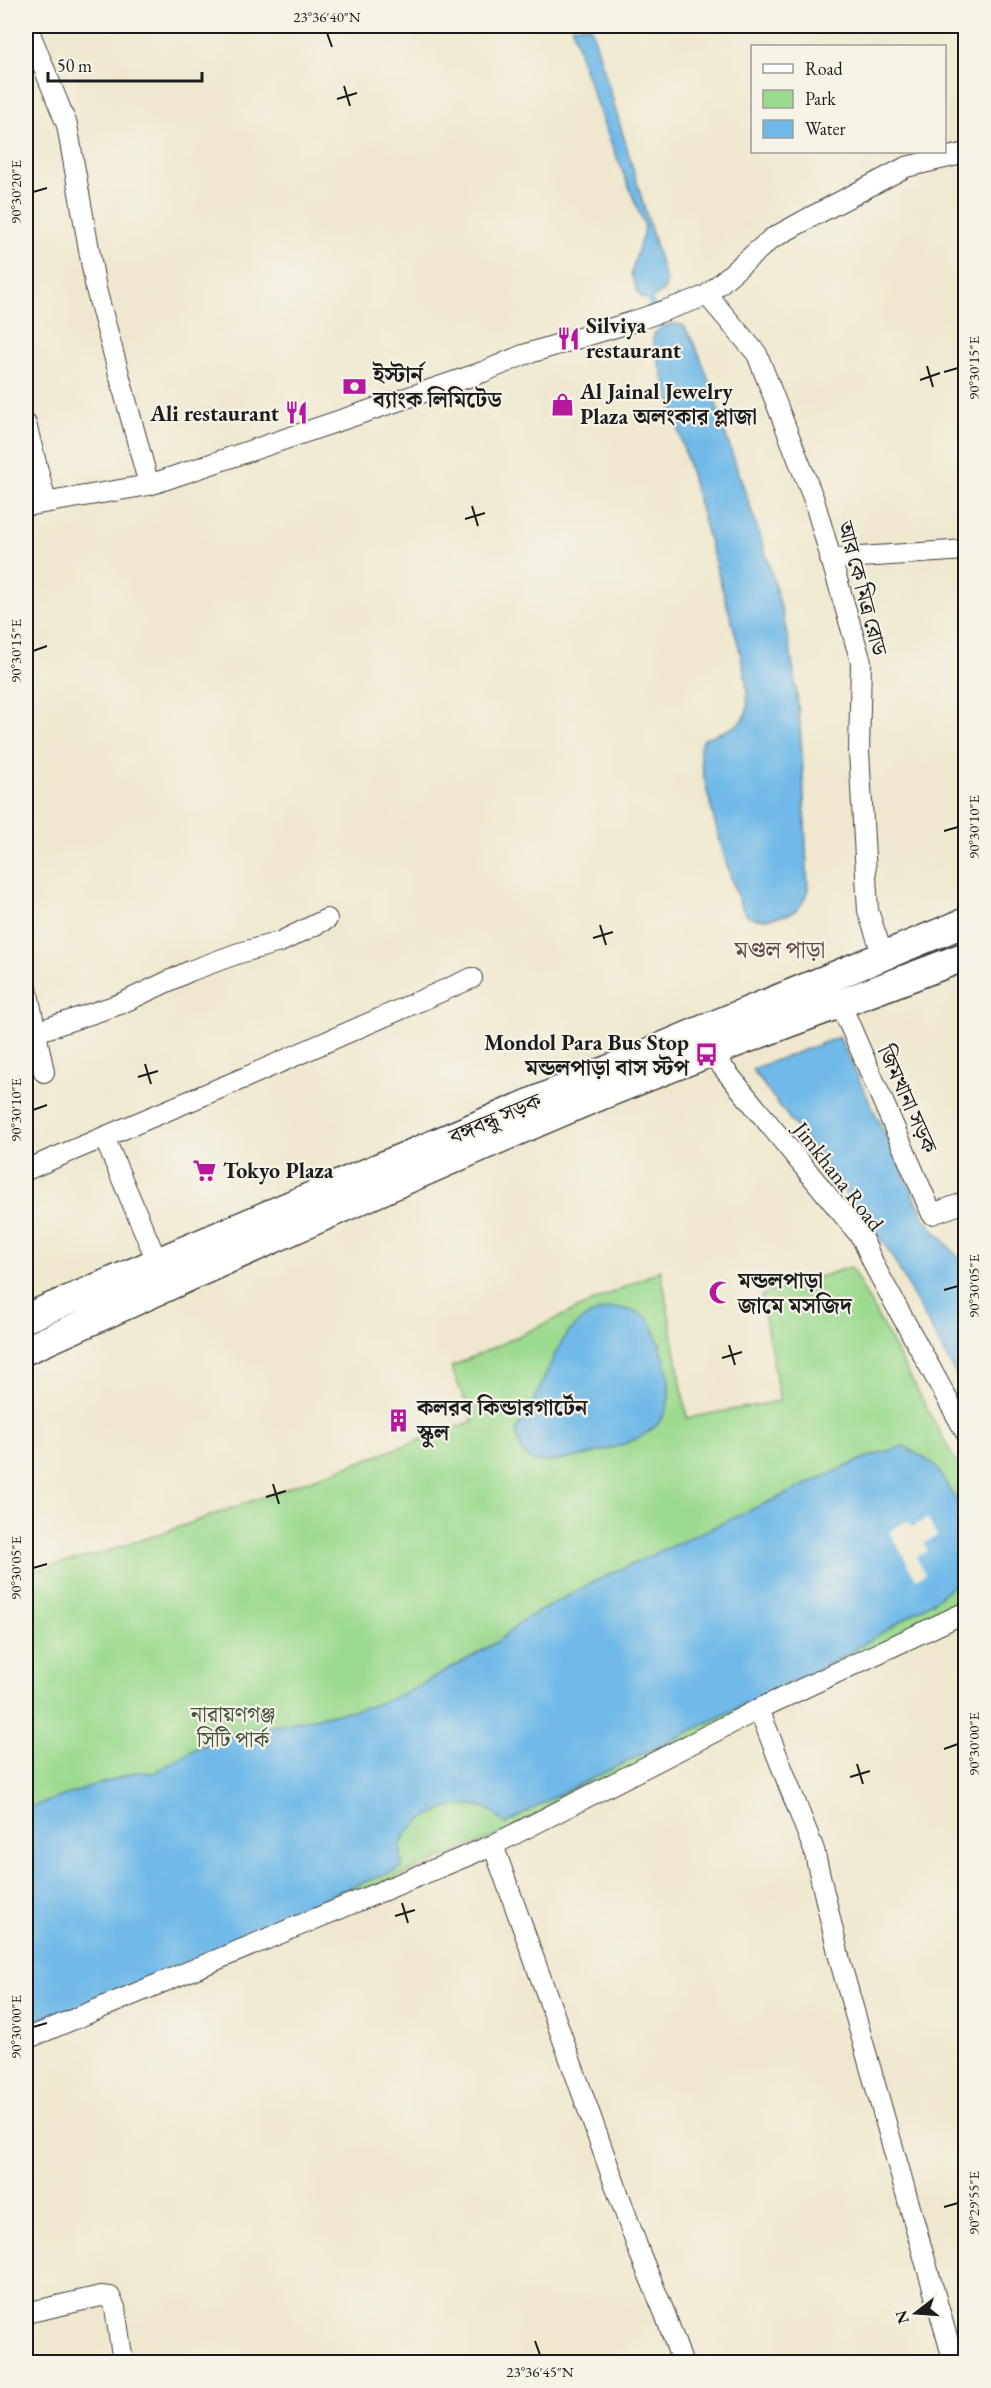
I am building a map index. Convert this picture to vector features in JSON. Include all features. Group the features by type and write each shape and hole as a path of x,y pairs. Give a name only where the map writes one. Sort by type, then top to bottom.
{"main road":[{"name":"বঙ্গবন্ধু সড়ক","path":"26,1318 686,1036 966,922"},
{"name":"বঙ্গবন্ধু সড়ক","path":"26,1350 566,1110 966,956"}],"street":[{"path":"27,26 67,125 96,289 149,485"},
{"path":"26,506 149,485 483,372 523,355 632,322 704,296 771,239 811,217 906,167 966,153"},
{"name":"আর কে মিত্র রোড","path":"704,296 757,354 814,500 861,662 859,751 868,911 882,956"},
{"path":"26,424 46,502"},
{"path":"830,559 966,550"},
{"path":"36,1032 120,1004 190,971 239,953 279,942 327,919"},
{"path":"26,1170 472,978"},
{"path":"26,984 44,1072"},
{"name":"জিমখানা সড়ক","path":"840,1004 932,1214 966,1202"},
{"name":"Jimkhana Road","path":"711,1053 862,1238 876,1269 966,1433"},
{"path":"104,1137 157,1261"},
{"path":"26,2039 493,1845 759,1710 966,1612"},
{"path":"759,1710 814,1850 842,1965 954,2362"},
{"path":"493,1845 640,2254 682,2362"},
{"path":"26,2313 100,2296 110,2298 115,2308 123,2362"}],"green space":[{"name":"নারায়ণগঞ্জ সিটি পার্ক","path":"851,1267 965,1479 965,1601 928,1626 538,1819 26,2029 26,1572 99,1554 174,1529 473,1421 451,1367 661,1270 687,1418 780,1401 761,1295"}],"water":[{"path":"572,26 591,26 666,281 662,293 655,296 642,298 631,274 645,227 606,130 583,66"},
{"path":"671,324 683,325 697,350 708,380 768,560 793,666 800,729 808,888 803,903 796,910 788,915 773,918 750,917 741,906 704,779 700,747 704,739 744,719 748,702 747,686 735,631 653,342 654,334 662,327"},
{"path":"839,1037 925,1219 965,1265 965,1391 888,1249 752,1069"},
{"path":"619,1308 643,1315 649,1320 663,1354 669,1389 665,1411 660,1421 637,1438 602,1451 564,1459 534,1462 522,1452 516,1433 558,1348 576,1325 587,1317 601,1311"},
{"path":"904,1446 935,1465 965,1515 965,1576 934,1601 841,1658 554,1797 506,1824 490,1810 478,1806 455,1806 443,1810 420,1821 405,1836 401,1847 402,1868 335,1893 225,1948 142,1983 56,2016 26,2023 26,1803 30,1807 136,1772 154,1773 197,1748 237,1732 372,1706 406,1693 500,1640 523,1620 595,1581 865,1458"}],"pier":[{"path":"927,1518 937,1536 924,1543 927,1551 916,1557 925,1574 916,1579 889,1531 908,1521 912,1527"}],"waterway":[{"path":"649,298 662,327"}],"place":[{"name":"Silviya restaurant","path":"568,338"},
{"name":"ইস্টার্ন ব্যাংক লিমিটেড","path":"355,387"},
{"name":"Al Jainal Jewelry Plaza অলংকার প্লাজা","path":"562,404"},
{"name":"Ali restaurant","path":"297,413"},
{"name":"Mondol Para Bus Stop মন্ডলপাড়া বাস স্টপ","path":"707,1055"},
{"name":"Tokyo Plaza","path":"205,1170"},
{"name":"মন্ডলপাড়া জামে মসজিদ","path":"720,1293"},
{"name":"কলরব কিন্ডারগার্টেন স্কুল","path":"399,1420"}],"district":[{"name":"মণ্ডল পাড়া","path":"780,950"}]}
